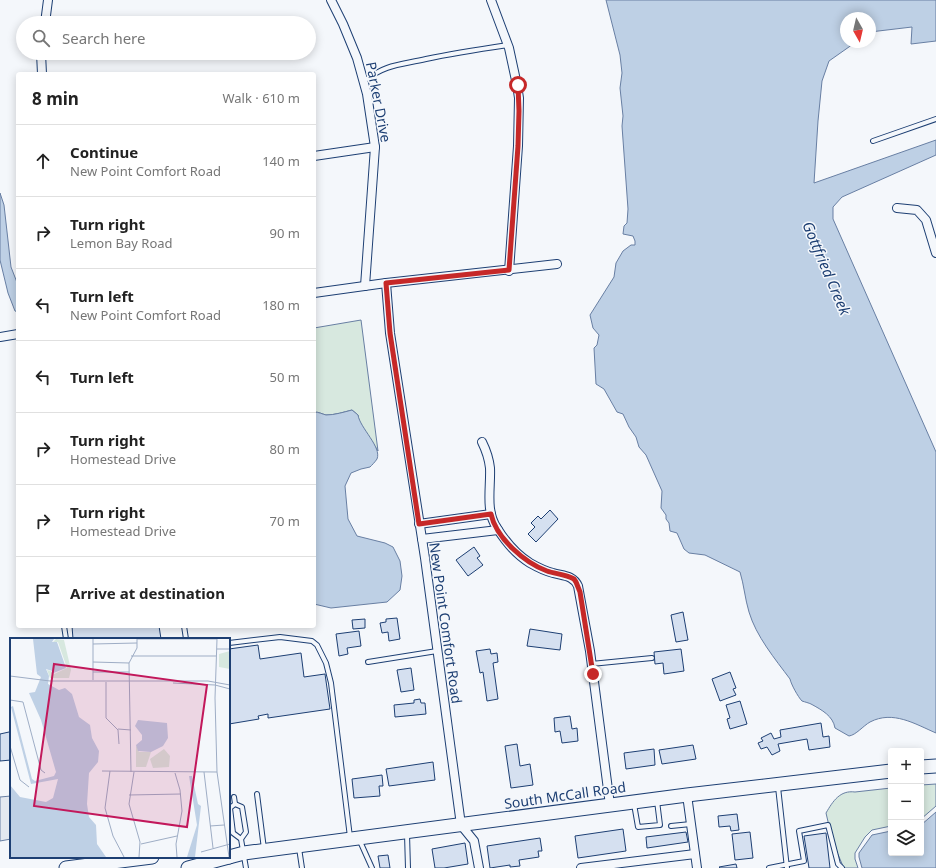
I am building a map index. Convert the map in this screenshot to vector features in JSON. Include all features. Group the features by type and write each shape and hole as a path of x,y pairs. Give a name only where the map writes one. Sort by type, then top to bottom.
{"main road":[{"path":"924,767 936,766"},
{"name":"South McCall Road","path":"230,857 264,850 656,799 888,771"},
{"name":"South McCall Road","path":"230,853 244,853"},
{"path":"66,868 97,860 134,858"},
{"name":"South McCall Road","path":"188,868 225,858"}],"street":[{"path":"46,16 48,0"},
{"name":"Parker Drive","path":"331,0 357,58 371,116 375,147 365,286"},
{"path":"491,0 513,60 518,85 518,146 509,270"},
{"path":"41,60 42,72"},
{"path":"316,156 375,147"},
{"path":"897,208 917,210 926,220 936,253"},
{"path":"316,293 386,283 558,264"},
{"name":"New Point Comfort Road","path":"386,283 390,333 422,539 461,825"},
{"path":"0,337 16,334"},
{"path":"482,442 490,464 489,487 491,514 498,530 516,551 528,561 547,571 569,577 576,582 582,604 610,805"},
{"path":"419,524 491,514"},
{"path":"422,539 498,530"},
{"path":"687,795 697,868"},
{"path":"461,825 474,841 479,868"},
{"path":"581,868 695,854"}],"lane":[{"path":"363,82 378,72 395,64 476,49 508,45"},
{"path":"873,141 936,119"},
{"path":"64,628 66,638"},
{"path":"184,628 186,638"},
{"path":"230,644 280,637 312,641 317,645 326,663 331,683 354,839 372,868"},
{"path":"368,662 437,651"},
{"path":"591,664 652,658"},
{"path":"777,785 787,866"},
{"path":"256,794 264,850"},
{"path":"234,797 235,804"},
{"path":"634,802 638,827 660,825 656,799"},
{"path":"235,804 230,808 232,829 233,833 241,839 246,868"},
{"path":"235,804 242,806 243,811 246,832 241,839"},
{"path":"671,826 691,824"},
{"path":"769,868 787,866 804,861 799,830 828,826 838,864 842,868"},
{"path":"407,832 408,868"},
{"path":"299,846 302,868"}],"shaded area":[{"path":"361,320 378,451 359,421 358,415 352,410 329,415 316,412 316,328"},
{"path":"936,784 936,806 924,816 924,785"},
{"path":"888,788 888,827 872,830 865,837 855,853 858,868 845,868 833,843 826,813 831,804 838,797 845,793"},
{"path":"10,796 10,839 0,841 0,797"}],"water":[{"name":"Gottfried Creek","path":"606,0 936,0 936,41 911,44 912,27 876,31 876,12 840,12 840,48 847,48 829,61 822,81 814,183 936,140 936,155 842,197 833,207 833,219 936,452 936,733 912,722 887,717 870,722 849,736 835,728 832,720 823,711 802,701 790,679 766,647 756,630 749,612 740,572 705,555 689,553 684,549 677,533 670,531 666,515 661,508 662,491 646,455 639,447 636,437 623,414 617,412 604,389 596,384 594,348 597,345 599,335 593,328 590,315 614,277 616,263 623,251 631,245 635,245 633,236 623,234 624,226 627,223 628,209 620,88 622,73 620,55"},
{"path":"0,193 4,205 11,267 16,280 16,311 8,293 0,260"},
{"path":"352,410 358,415 374,443 378,454 377,459 370,467 351,473 345,486 348,519 357,536 385,543 393,547 400,561 402,576 400,590 387,602 331,608 316,604 316,412 326,415"},
{"path":"936,812 936,868 862,868 859,853 872,835 888,832 888,856 924,856 924,822"}],"building":[{"path":"550,510 558,519 536,542 528,534 535,527 531,523 538,516 541,519"},
{"path":"474,547 480,556 477,558 483,565 468,576 456,560"},
{"path":"683,612 688,640 676,642 671,615"},
{"path":"397,618 400,639 389,641 388,632 382,633 380,623 386,622 386,619"},
{"path":"365,619 365,628 353,629 352,620"},
{"path":"72,628 159,628 161,638 73,638"},
{"path":"530,629 562,634 560,650 527,646"},
{"path":"359,631 361,646 347,648 348,654 339,656 336,634"},
{"path":"258,645 260,659 301,653 304,677 325,674 330,709 268,718 268,714 258,716 259,719 230,724 230,649"},
{"path":"490,649 491,654 497,653 498,662 493,663 498,699 487,701 483,672 480,673 476,651"},
{"path":"681,649 684,671 664,674 663,663 655,664 654,652"},
{"path":"411,668 414,690 401,692 397,670"},
{"path":"730,672 736,688 733,689 736,695 720,701 712,679"},
{"path":"420,699 421,703 425,703 426,714 395,717 394,705 414,703 414,700"},
{"path":"740,701 747,724 730,729 727,719 730,718 726,705"},
{"path":"570,716 572,729 577,728 578,741 562,743 560,731 555,732 554,718"},
{"path":"821,723 823,737 829,736 830,747 809,750 807,739 778,744 780,751 772,755 767,747 761,749 758,743 763,741 761,738 771,733 774,739 781,737 780,730"},
{"path":"10,733 10,760 0,761 0,734"},
{"path":"517,744 520,766 530,764 533,785 511,788 505,746"},
{"path":"693,745 696,759 662,764 659,750"},
{"path":"654,749 655,765 626,769 624,753"},
{"path":"433,762 435,780 389,786 386,769"},
{"path":"382,775 383,786 379,786 380,796 354,798 352,779"},
{"path":"737,814 739,830 731,831 730,826 719,827 718,816"},
{"path":"623,829 626,851 578,858 575,836"},
{"path":"686,832 688,842 647,848 646,837"},
{"path":"750,832 753,858 735,860 732,834"},
{"path":"826,833 830,868 809,868 804,836"},
{"path":"540,838 542,851 538,851 539,857 519,860 520,866 510,867 510,865 490,868 487,846"},
{"path":"465,843 468,864 435,868 432,849"},
{"path":"388,855 390,868 380,868 378,856"},
{"path":"736,864 737,868 719,867"}],"route":[{"path":"518,85 518,146 509,270 386,283 390,333 419,524 491,514 496,527 520,555 539,568 574,579 580,592 593,674"}]}
